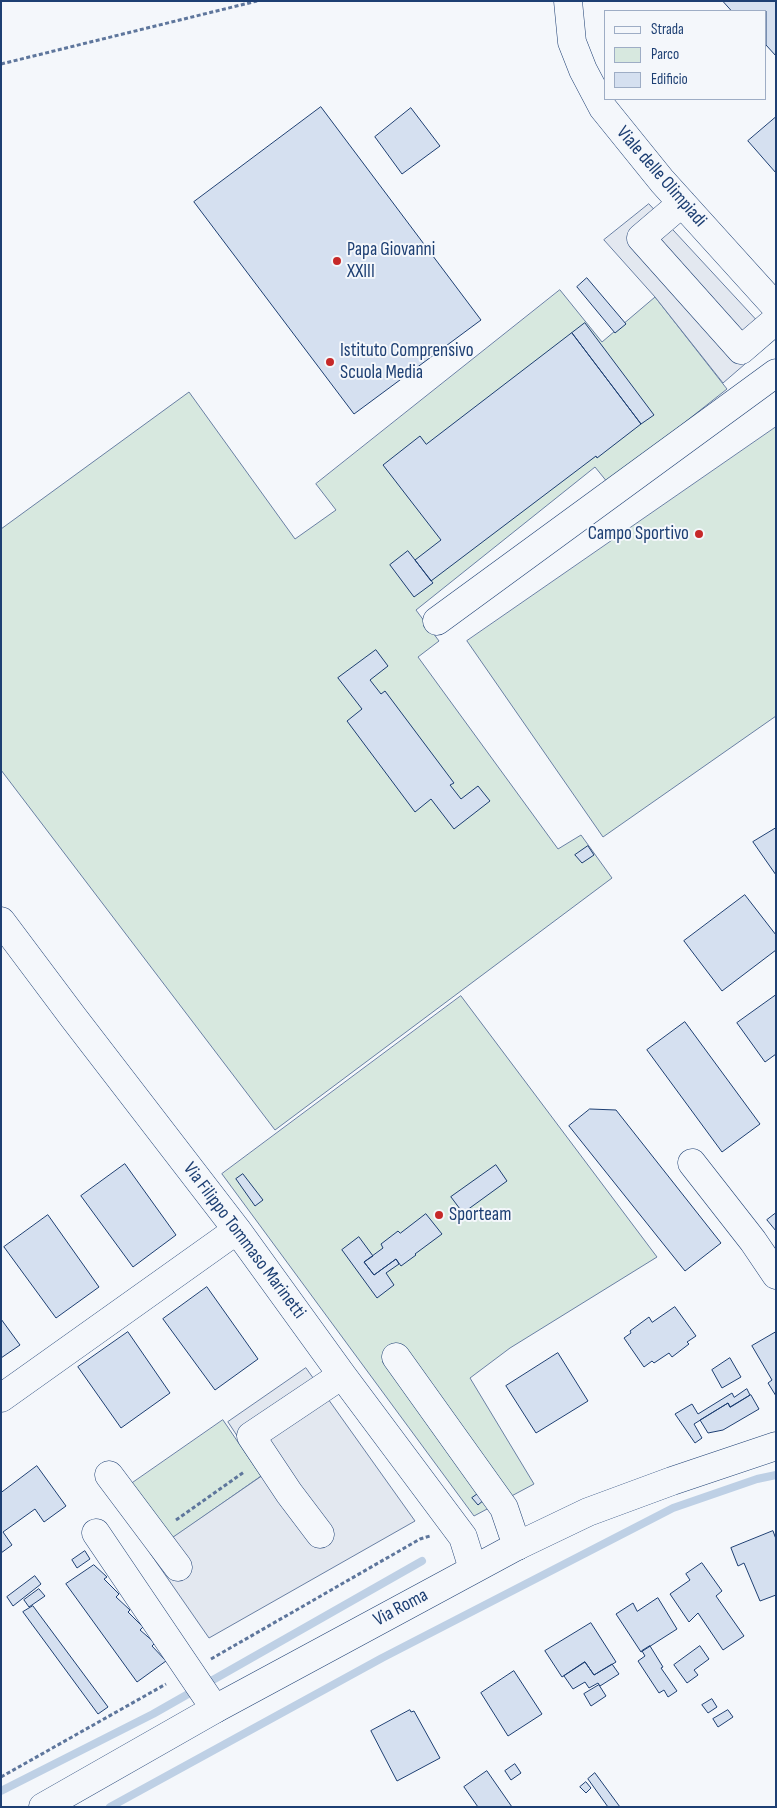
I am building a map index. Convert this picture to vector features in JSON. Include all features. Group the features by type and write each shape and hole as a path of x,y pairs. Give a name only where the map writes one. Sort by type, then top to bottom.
{"street":[{"name":"Viale delle Olimpiadi","path":"568,1 572,42 583,70 603,108 629,142 775,308"},
{"path":"682,203 641,238 741,350 775,308"},
{"path":"437,621 776,373"},
{"name":"Via Filippo Tommaso Marinetti","path":"1,921 238,1230 342,1376 463,1536 473,1569"},
{"path":"692,1162 753,1241 776,1275"},
{"path":"1,1398 238,1230"},
{"path":"396,1357 504,1508 517,1546"},
{"path":"320,1534 251,1436 342,1376"},
{"name":"Via Roma","path":"43,1807 201,1688 473,1569 588,1512 776,1446"},
{"path":"109,1475 178,1567"},
{"path":"96,1533 201,1688"}],"path":[{"path":"1,64 257,1"},
{"path":"154,1536 265,1457"},
{"path":"1,1777 201,1688 420,1539 437,1533 463,1536"}],"green space":[{"path":"560,290 602,342 655,297 727,389 608,483 595,467 416,610 439,641 418,657 558,849 581,835 612,878 275,1130 1,770 1,529 189,392 295,539 336,510 316,484"},
{"name":"Campo Sportivo","path":"776,427 776,716 603,837 467,641"},
{"name":"Sporteam","path":"461,996 657,1257 510,1348 470,1378 534,1484 474,1516 222,1174"},
{"path":"223,1420 261,1476 170,1540 131,1484"}],"shaded area":[{"path":"649,204 774,339 723,383 655,297 604,240"},
{"path":"306,1368 415,1521 209,1638 150,1553 263,1475 228,1422"}],"building":[{"path":"723,1 776,1 776,56 767,46 767,10 731,10"},
{"name":"Papa Giovanni XXIII","path":"321,107 481,320 354,414 194,202"},
{"path":"411,108 440,146 402,174 375,137"},
{"path":"776,117 776,173 748,141"},
{"path":"587,278 626,324 615,333 577,287"},
{"path":"585,323 654,415 641,424 572,333"},
{"path":"572,333 641,424 431,581 415,560 441,540 383,465 420,436 426,444"},
{"path":"408,551 433,583 414,597 390,565"},
{"path":"376,650 388,666 370,680 381,694 385,691 454,783 450,785 461,799 478,786 490,801 454,829 431,799 415,812 347,721 362,709 338,678"},
{"path":"776,828 776,875 753,842"},
{"path":"588,846 594,855 582,863 575,855"},
{"path":"745,895 776,935 776,950 722,991 684,941"},
{"path":"776,995 776,1054 765,1062 737,1023"},
{"path":"685,1022 760,1124 722,1152 647,1050"},
{"path":"590,1109 616,1110 721,1243 685,1271 569,1126"},
{"path":"125,1164 176,1235 133,1267 81,1196"},
{"path":"496,1165 507,1181 463,1213 451,1197"},
{"path":"243,1174 263,1200 255,1206 236,1179"},
{"path":"776,1213 776,1231 767,1220"},
{"path":"426,1214 442,1234 401,1266 396,1259 374,1275 364,1262 383,1248 381,1244"},
{"path":"48,1215 99,1287 56,1318 4,1247"},
{"path":"359,1237 373,1256 364,1262 374,1275 396,1259 399,1264 386,1273 394,1285 377,1298 342,1250"},
{"path":"207,1287 258,1359 215,1390 163,1319"},
{"path":"675,1307 696,1336 672,1357 669,1353 644,1367 624,1338 631,1333 630,1331 649,1317 652,1322"},
{"path":"1,1319 20,1345 1,1358"},
{"path":"128,1332 170,1393 121,1428 78,1367"},
{"path":"776,1332 776,1396 768,1383 772,1380 752,1346"},
{"path":"558,1353 588,1401 536,1433 506,1386"},
{"path":"730,1358 741,1377 722,1388 712,1370"},
{"path":"747,1389 750,1395 730,1407 728,1403 694,1424 702,1438 695,1443 675,1414 692,1404 698,1414 732,1393 734,1397"},
{"path":"751,1395 759,1409 723,1430 708,1433 700,1420 728,1403 730,1407"},
{"path":"37,1466 66,1506 44,1522 35,1509 3,1532 12,1545 1,1553 1,1493"},
{"path":"479,1493 485,1499 478,1505 472,1498"},
{"path":"773,1531 776,1539 776,1595 760,1601 744,1563 738,1566 731,1548"},
{"path":"85,1551 90,1559 77,1568 72,1560"},
{"path":"702,1563 722,1591 716,1596 744,1636 723,1650 698,1613 689,1622 670,1594 690,1580 686,1574"},
{"path":"94,1565 107,1577 104,1579 119,1594 116,1597 130,1610 128,1612 143,1627 140,1630 155,1643 152,1646 166,1661 137,1682 66,1584"},
{"path":"35,1576 41,1584 13,1606 7,1597"},
{"path":"39,1589 45,1596 29,1607 24,1600"},
{"path":"658,1598 677,1629 641,1652 616,1614 633,1603 637,1611"},
{"path":"33,1606 108,1707 98,1714 23,1612"},
{"path":"591,1623 616,1662 594,1675 585,1662 562,1677 545,1651"},
{"path":"650,1646 663,1667 661,1668 677,1691 668,1697 664,1690 659,1693 638,1661 645,1656 642,1651"},
{"path":"700,1646 709,1659 694,1670 698,1675 687,1683 674,1665"},
{"path":"585,1662 594,1675 612,1664 619,1674 600,1686 598,1683 589,1688 585,1682 573,1689 564,1676"},
{"path":"514,1671 542,1714 508,1736 481,1693"},
{"path":"599,1685 606,1696 591,1706 584,1694"},
{"path":"712,1699 717,1707 708,1713 702,1705"},
{"path":"410,1710 411,1712 414,1711 440,1758 397,1781 371,1731"},
{"path":"728,1710 733,1717 718,1727 713,1719"},
{"path":"515,1764 521,1773 511,1780 505,1771"},
{"path":"487,1771 512,1807 478,1807 464,1787"},
{"path":"595,1773 620,1807 608,1807 588,1779"},
{"path":"586,1782 591,1788 586,1793 580,1787"}],"waterway":[{"path":"110,1807 382,1658 673,1508 757,1479 776,1475"},
{"path":"1,1791 153,1714 422,1561"}],"place":[{"name":"Papa Giovanni XXIII","path":"337,261"},
{"name":"Istituto Comprensivo Scuola Media","path":"330,362"},
{"name":"Campo Sportivo","path":"699,534"},
{"name":"Sporteam","path":"439,1215"}]}
